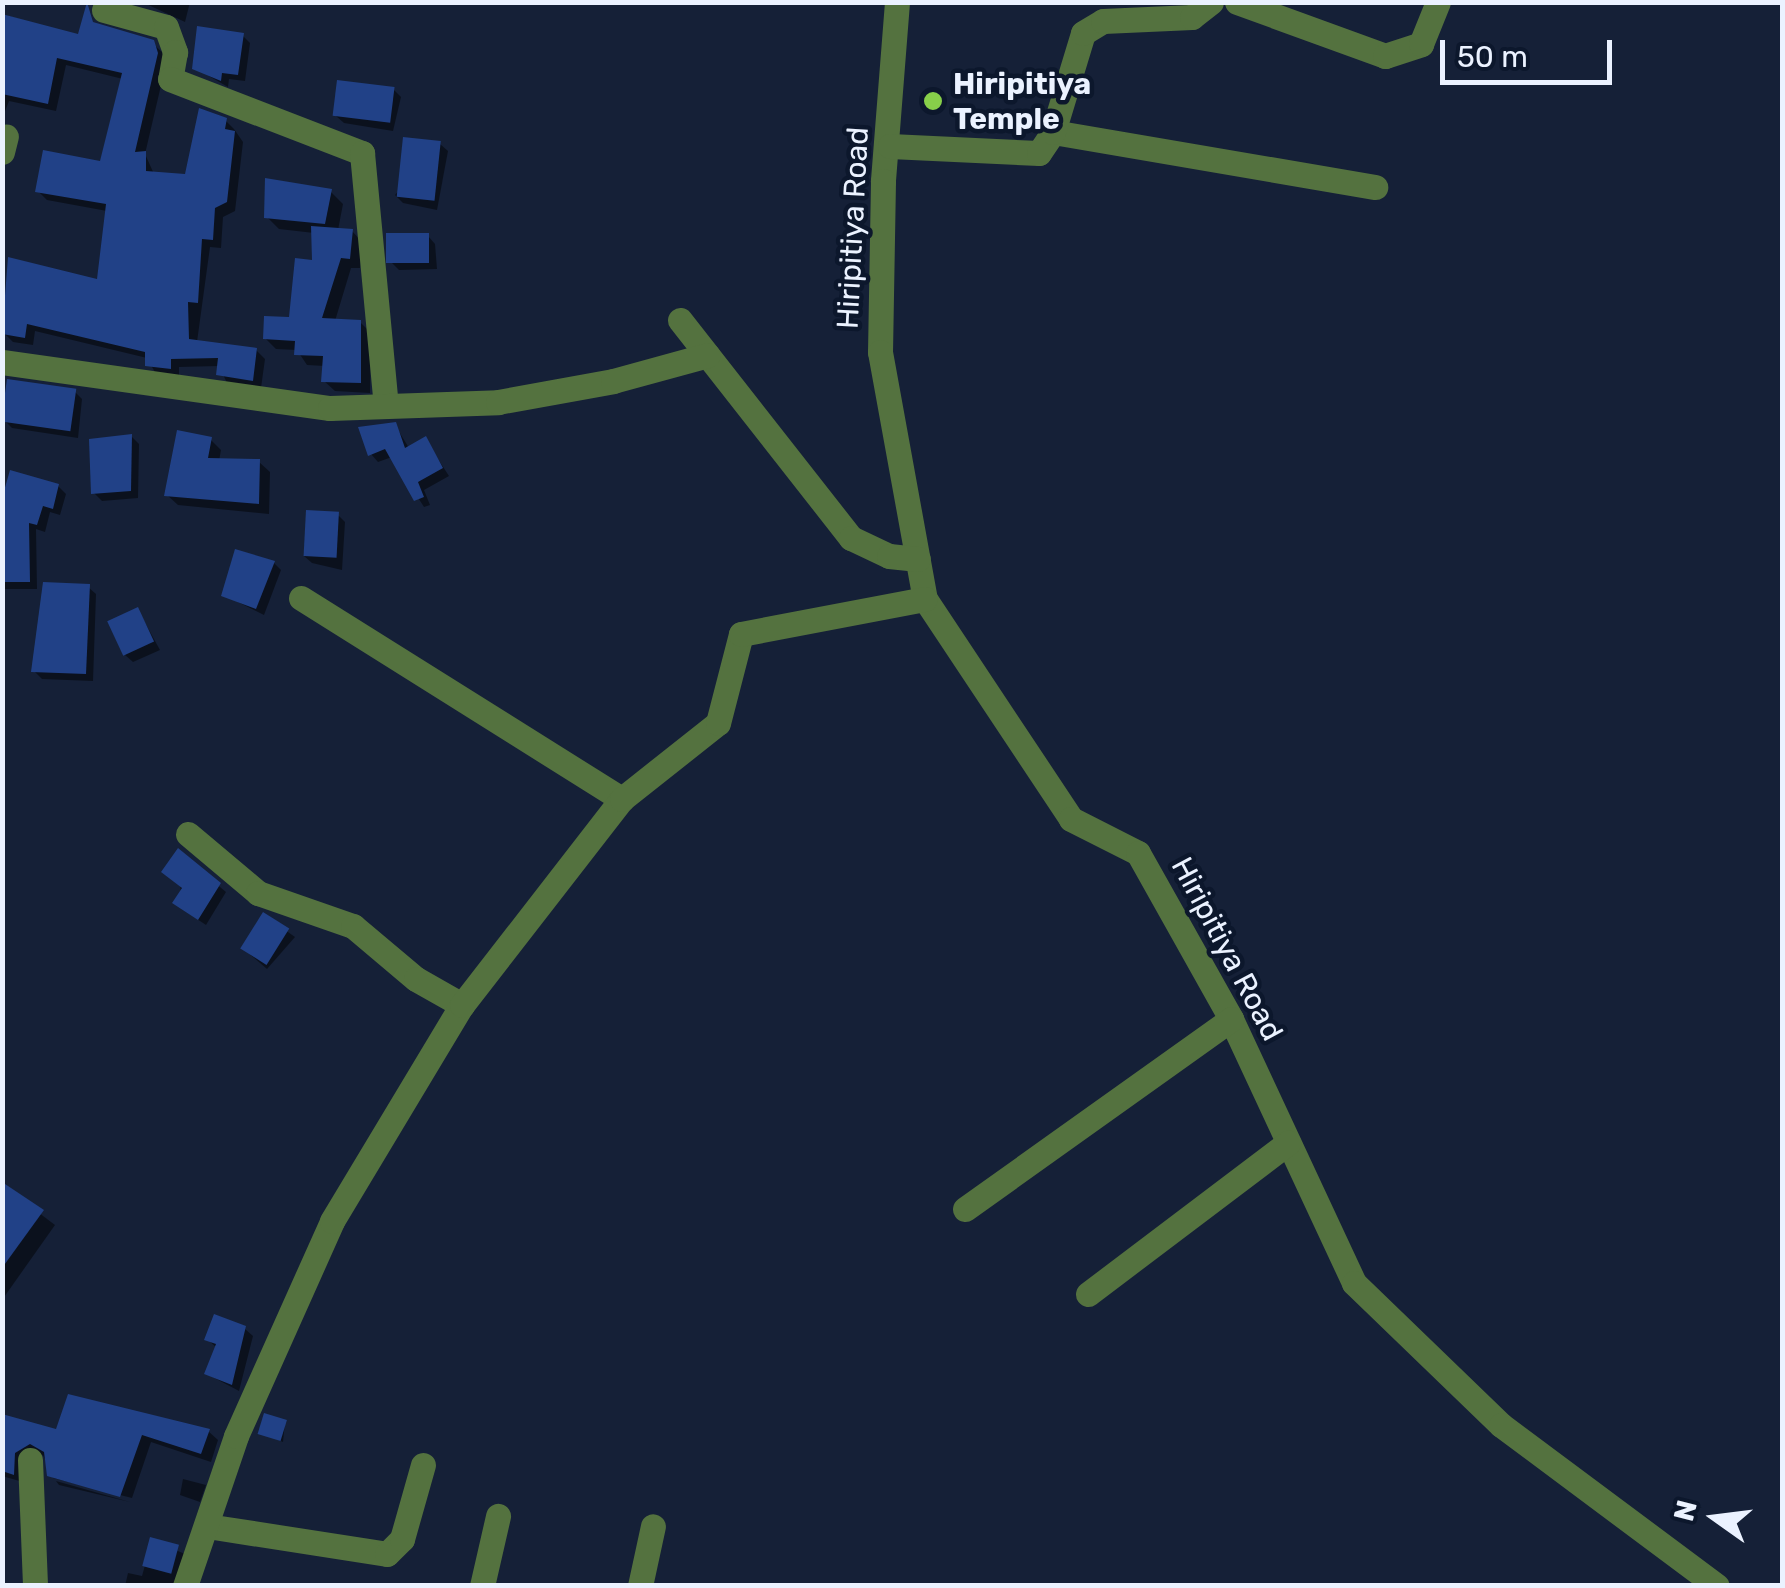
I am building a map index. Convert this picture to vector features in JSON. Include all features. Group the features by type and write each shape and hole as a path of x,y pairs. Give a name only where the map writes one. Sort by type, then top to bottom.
{"street":[{"name":"Hiripitiya Road","path":"897,2 890,146 883,180 880,352 925,599 1070,819 1138,853 1231,1019 1354,1283 1502,1425 1701,1581"},
{"path":"890,146 1040,152 1052,132 1084,33 1103,21 1192,18 1211,2"},
{"path":"1236,2 1385,56 1420,44 1438,2"},
{"path":"104,10 166,27 175,52 170,79 362,153 386,406"},
{"path":"1052,132 1375,187"},
{"path":"680,320 851,538 889,556 918,559"},
{"path":"2,362 312,406 386,406 498,402 613,381 708,354"},
{"path":"301,598 622,799"},
{"path":"185,1586 236,1436 332,1221 462,1005 622,799 718,723 740,634 925,599"},
{"path":"188,834 258,893 353,926 416,980 462,1005"},
{"path":"965,1209 1231,1019"},
{"path":"1088,1294 1288,1143"},
{"path":"30,1460 35,1586"},
{"path":"207,1526 387,1554 402,1539 423,1466"},
{"path":"482,1586 498,1516"},
{"path":"640,1586 653,1526"}],"building":[{"path":"87,2 93,22 154,40 158,53 135,152 146,151 146,171 185,174 199,108 227,118 225,129 235,131 227,202 215,208 213,240 202,239 198,303 188,302 189,339 257,348 253,381 216,375 218,358 171,359 171,369 145,366 145,352 27,324 25,338 2,334 8,257 97,279 106,204 35,192 43,150 100,161 122,73 57,58 48,104 2,94 2,14 78,34"},
{"path":"197,26 244,33 238,75 222,73 221,81 192,69"},
{"path":"337,80 395,87 390,123 333,116"},
{"path":"403,137 441,141 435,201 397,197"},
{"path":"265,178 332,189 325,224 264,218"},
{"path":"311,226 353,229 350,259 341,258 322,318 361,320 361,383 321,382 323,356 294,355 295,341 263,339 264,316 289,317 295,258 312,260"},
{"path":"386,233 429,233 429,263 386,263"},
{"path":"7,379 76,389 70,431 2,422"},
{"path":"396,422 405,448 426,436 443,468 418,482 424,497 414,501 385,449 368,456 358,427"},
{"path":"177,430 212,437 208,458 260,459 259,504 164,496"},
{"path":"132,434 131,491 91,494 89,439"},
{"path":"10,470 59,484 53,509 43,506 37,525 29,523 30,582 2,582 2,498"},
{"path":"306,510 339,512 337,558 304,556"},
{"path":"235,549 275,561 256,609 221,596"},
{"path":"43,582 90,584 86,674 31,672"},
{"path":"138,607 154,641 123,656 107,621"},
{"path":"178,848 221,883 198,920 172,903 182,888 161,872"},
{"path":"263,912 289,928 267,965 240,948"},
{"path":"2,1182 44,1210 2,1268"},
{"path":"214,1314 246,1326 232,1385 204,1374 216,1344 204,1340"},
{"path":"68,1394 210,1429 201,1454 142,1435 120,1497 47,1476 44,1452 30,1444 15,1453 14,1475 2,1471 2,1414 56,1429"},
{"path":"264,1413 287,1420 281,1441 258,1434"},
{"path":"150,1537 179,1545 171,1574 142,1566"}],"place":[{"name":"Hiripitiya Temple","path":"933,101"}]}
